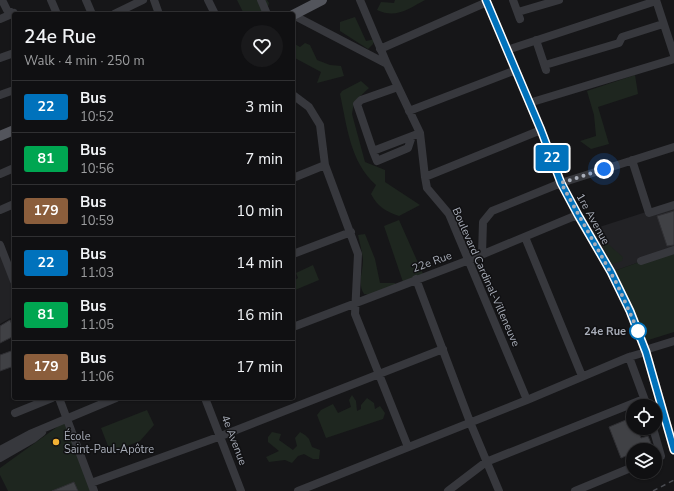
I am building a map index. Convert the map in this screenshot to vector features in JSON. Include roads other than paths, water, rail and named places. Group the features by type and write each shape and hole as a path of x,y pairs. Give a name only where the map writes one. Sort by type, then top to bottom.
{"main road":[{"path":"295,14 322,0"},
{"path":"0,136 12,131"}],"street":[{"path":"2,0 7,10 12,13"},
{"path":"51,0 56,12"},
{"path":"86,0 91,12"},
{"path":"118,12 143,0"},
{"path":"154,0 158,12"},
{"path":"208,0 214,12"},
{"path":"261,0 266,12"},
{"name":"Boulevard Cardinal-Villeneuve","path":"360,0 380,49 409,111 428,188 449,214 527,400"},
{"path":"513,0 519,16 559,0"},
{"path":"507,50 656,0 674,55"},
{"path":"380,49 486,1"},
{"name":"1re Avenue","path":"486,1 541,130 561,183 621,291 646,351 674,450"},
{"path":"0,19 12,15"},
{"path":"295,16 387,64"},
{"path":"536,40 546,67 619,43 622,36 663,24"},
{"path":"0,58 12,54"},
{"path":"529,104 674,59"},
{"path":"409,111 516,70"},
{"path":"398,87 361,100 357,104 373,151 416,135"},
{"path":"0,95 12,91"},
{"path":"295,97 309,106 320,125 325,165 358,254 355,314 408,447"},
{"path":"425,177 541,130"},
{"path":"482,254 483,222 492,211 561,183 674,147"},
{"path":"632,160 649,213 674,205"},
{"path":"295,177 325,165"},
{"path":"0,174 12,169"},
{"path":"0,210 12,205"},
{"name":"22e Rue","path":"295,326 469,260 578,215"},
{"path":"295,253 351,232"},
{"path":"525,237 582,376"},
{"path":"0,245 12,276"},
{"path":"641,261 674,250"},
{"path":"416,279 470,422 499,491"},
{"path":"298,491 527,400 629,357 674,341"},
{"path":"60,400 93,487 443,349"},
{"path":"629,357 645,399"},
{"path":"15,413 47,400"},
{"path":"0,450 30,434 111,400"},
{"name":"4e Avenue","path":"206,400 241,491"},
{"path":"448,491 486,462 626,410"},
{"path":"0,458 33,439 49,427"},
{"path":"575,491 626,470"}],"railway":[{"path":"653,491 674,480"}],"place":[{"name":"24e Rue","path":"638,331"},
{"name":"École Saint-Paul-Apôtre","path":"56,442"}]}
